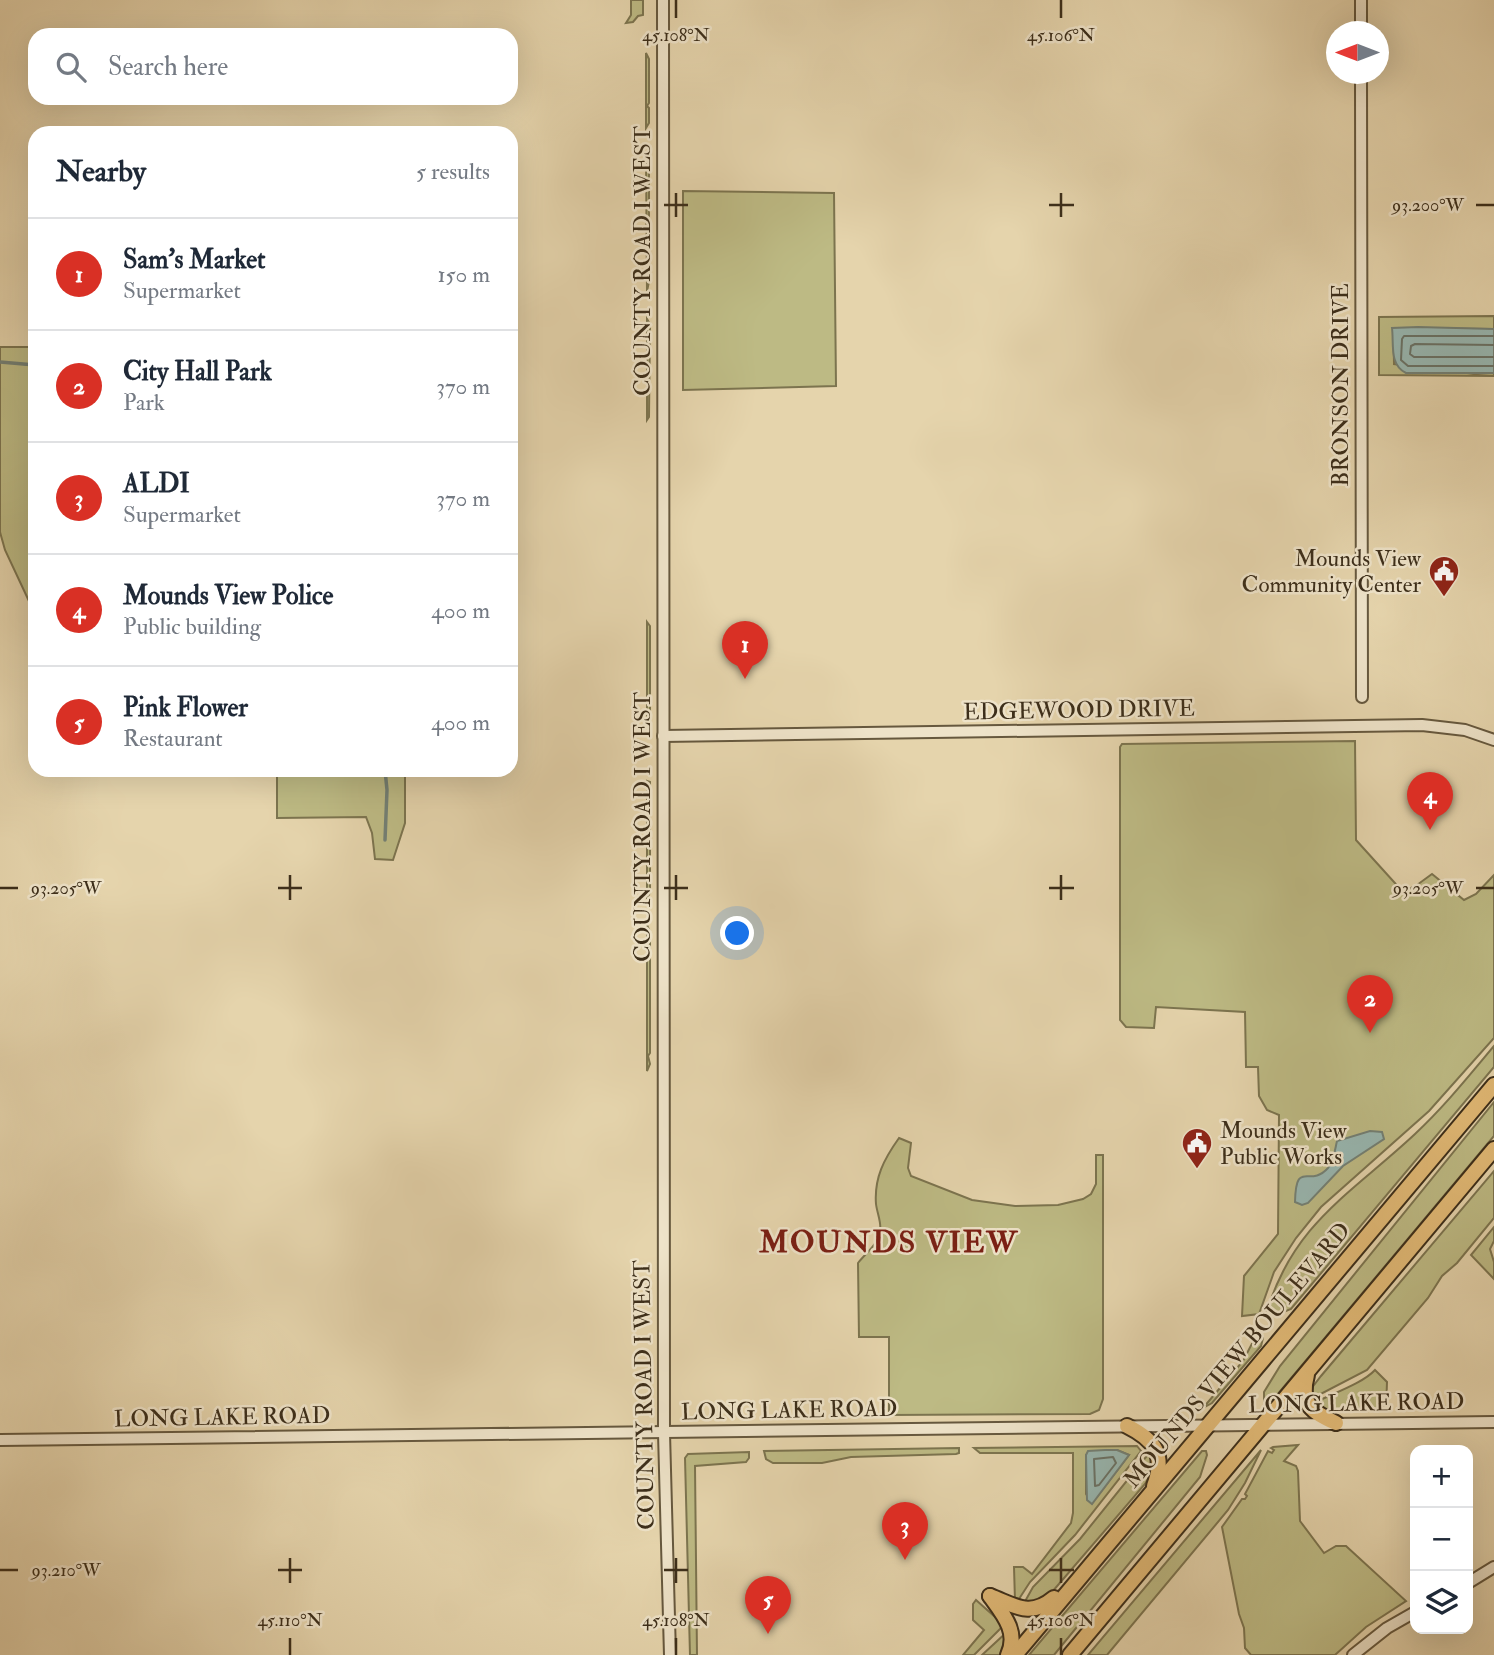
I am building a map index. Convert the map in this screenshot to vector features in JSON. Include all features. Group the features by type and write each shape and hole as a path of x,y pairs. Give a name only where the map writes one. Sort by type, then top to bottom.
{"main road":[{"name":"MOUNDS VIEW BOULEVARD","path":"1015,1655 1494,1085"},
{"path":"1070,1655 1494,1149"},
{"path":"1307,1373 1304,1392 1311,1410 1336,1423"},
{"path":"1127,1426 1148,1438 1157,1451 1158,1473 1152,1491"},
{"path":"1008,1655 1012,1638 1010,1627 990,1596 1027,1609 1042,1608 1084,1572"}],"street":[{"name":"COUNTY ROAD I WEST","path":"663,0 664,1433 670,1655"},
{"path":"1361,0 1361,21"},
{"name":"BRONSON DRIVE","path":"1361,84 1362,697"},
{"name":"EDGEWOOD DRIVE","path":"663,736 1422,725 1465,730 1494,740"},
{"name":"LONG LAKE ROAD","path":"0,1440 1494,1422"},
{"path":"1473,1580 1494,1567"},
{"path":"1353,1655 1387,1628 1410,1615"}],"shaded area":[{"path":"631,0 643,0 643,15 626,23 631,15"},
{"path":"646,53 649,59 649,123 646,128"},
{"path":"646,155 649,162 647,275 650,277 647,291"},
{"path":"683,191 834,193 836,386 683,390"},
{"path":"1494,316 1494,329 1393,328 1394,364 1475,374 1494,373 1494,376 1379,375 1379,317"},
{"path":"647,319 650,324 647,420"},
{"path":"0,347 28,347 28,599 5,550 0,532"},
{"path":"647,622 650,626 650,717 647,722"},
{"path":"1355,741 1356,840 1403,892 1432,874 1464,900 1476,894 1494,875 1494,1038 1429,1111 1321,1207 1274,1272 1259,1314 1242,1316 1244,1276 1278,1234 1279,1115 1267,1110 1259,1096 1258,1067 1246,1067 1245,1012 1156,1007 1154,1028 1126,1027 1120,1020 1120,747 1122,744"},
{"path":"277,777 405,777 405,823 393,860 375,859 372,833 366,817 277,818"},
{"path":"647,781 650,782 650,892 647,899"},
{"path":"647,925 650,932 650,1064 647,1071"},
{"path":"1494,1046 1494,1067 1291,1309 1266,1314 1292,1256 1308,1233 1347,1193 1426,1124"},
{"path":"1494,1102 1494,1136 1272,1401 1264,1401 1264,1392 1280,1366"},
{"path":"899,1138 911,1143 908,1168 911,1176 972,1200 1015,1206 1058,1205 1083,1199 1091,1194 1096,1184 1096,1155 1103,1155 1103,1399 1099,1410 1090,1414 889,1415 889,1337 859,1337 858,1263 879,1236 876,1204 878,1177"},
{"path":"1494,1171 1494,1218 1457,1263 1442,1276 1428,1298 1367,1370 1313,1398 1311,1389 1321,1376"},
{"path":"1494,1227 1494,1241 1490,1249 1494,1262 1494,1279 1471,1255"},
{"path":"1258,1332 1263,1338 1261,1346 1212,1403 1203,1408 1243,1361"},
{"path":"1375,1370 1387,1382 1386,1410 1330,1410 1324,1409 1316,1402 1356,1383"},
{"path":"1298,1445 1284,1461 1296,1466 1298,1471 1300,1521 1324,1553 1336,1546 1346,1546 1406,1601 1366,1627 1335,1655 1251,1655 1245,1648 1244,1628 1222,1527 1247,1496 1245,1494 1268,1451 1272,1453 1273,1447"},
{"path":"1137,1446 1141,1451 1075,1535 1030,1582 1017,1602 1014,1567 1023,1567 1032,1574 1071,1523 1073,1453 980,1453 974,1448","holes":["1117,1450 1129,1455 1092,1503 1086,1494 1086,1455"]},
{"path":"959,1448 959,1453 956,1454 851,1457 822,1463 773,1463 766,1459 764,1451"},
{"path":"1261,1450 1228,1510 1107,1655 1088,1655"},
{"path":"1202,1451 1206,1451 1207,1455 1200,1477 1054,1655 1029,1655"},
{"path":"749,1452 746,1462 695,1466 697,1655 690,1655 685,1458 688,1454"},
{"path":"1150,1452 1151,1469 1145,1484 1046,1599 1023,1605 1033,1587 1080,1539"},
{"path":"976,1600 1004,1625 974,1655 963,1655 984,1630 973,1620 973,1604"},
{"path":"1008,1631 1007,1647 1000,1655 982,1655"}],"water":[{"path":"1392,328 1494,329 1494,373 1406,373 1397,365 1395,359"},
{"path":"1370,1131 1382,1132 1384,1139 1343,1166 1308,1203 1302,1205 1295,1202 1298,1181 1301,1177 1321,1174 1328,1168 1337,1141"},
{"path":"1117,1450 1129,1455 1092,1504 1087,1500 1086,1455 1088,1451"}],"waterway":[{"path":"0,362 28,364"},
{"path":"385,840 386,777"}],"place":[{"name":"Mounds View Community Center","path":"1444,598"},
{"name":"Sam's Market","path":"745,679"},
{"name":"Mounds View Police","path":"1430,830"},
{"name":"City Hall Park","path":"1370,1033"},
{"name":"Mounds View Public Works","path":"1197,1170"},
{"name":"ALDI","path":"905,1560"},
{"name":"Pink Flower","path":"768,1634"}],"district":[{"name":"MOUNDS VIEW","path":"889,1242"}]}
